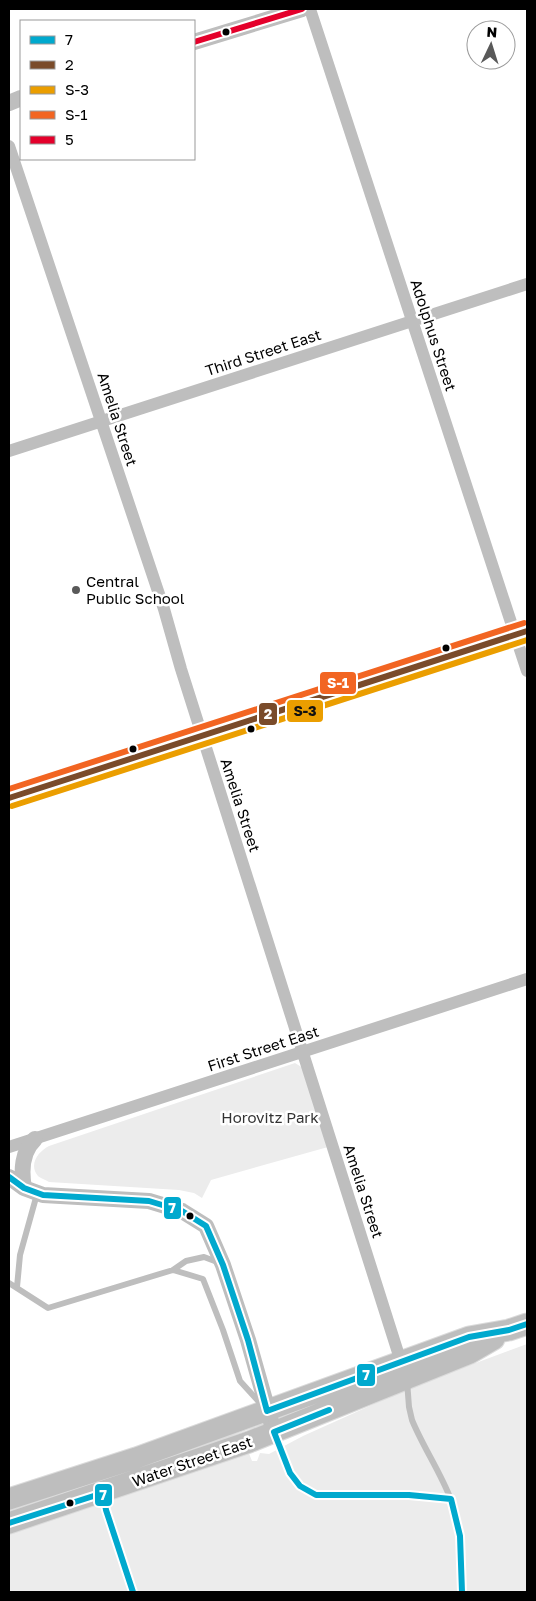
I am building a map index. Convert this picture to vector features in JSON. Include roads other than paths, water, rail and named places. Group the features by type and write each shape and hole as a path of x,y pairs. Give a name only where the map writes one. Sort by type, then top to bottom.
{"main road":[{"path":"9,798 522,633"},
{"name":"Water Street East","path":"9,1523 274,1432 469,1338 518,1327"},
{"name":"Water Street East","path":"9,1499 136,1458 265,1401 404,1370"}],"street":[{"path":"195,42 302,9"},
{"name":"Adolphus Street","path":"310,9 412,321 522,633 527,671"},
{"name":"Amelia Street","path":"9,146 164,609 202,736 404,1370"},
{"name":"Third Street East","path":"9,451 527,284"},
{"name":"First Street East","path":"9,1147 527,979"},
{"path":"31,1190 22,1175 28,1145 35,1138"},
{"path":"9,1177 43,1195 149,1201 182,1211 206,1226 223,1265 248,1340 274,1432"}],"lane":[{"path":"17,1287 20,1255 31,1190"},
{"path":"9,1283 48,1308 173,1270 186,1261 204,1257 223,1265"},
{"path":"173,1270 202,1279 223,1330 240,1381 265,1401"},
{"path":"404,1370 408,1407 412,1420 451,1499 460,1536 462,1592"},
{"path":"274,1432 290,1473 300,1486 316,1494 409,1495 451,1499"},
{"path":"103,1492 106,1510 133,1592"}],"place":[{"name":"Central Public School","path":"76,590"}],"park label":[{"name":"Horovitz Park","path":"270,1117"}]}
